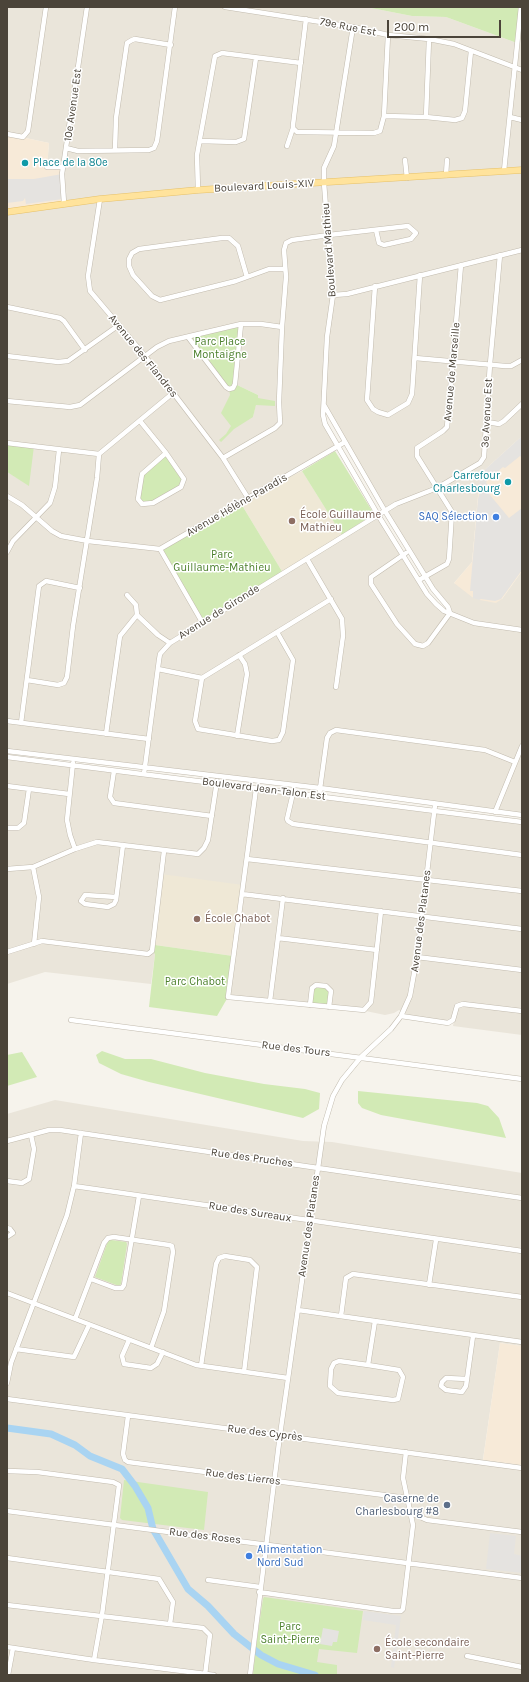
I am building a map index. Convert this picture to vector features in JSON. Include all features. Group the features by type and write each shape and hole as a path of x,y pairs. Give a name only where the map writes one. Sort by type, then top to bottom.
{"main road":[{"name":"Boulevard Louis-XIV","path":"7,212 64,203 198,190 522,170"}],"street":[{"path":"7,134 23,137 28,131 46,7"},
{"name":"10e Avenue Est","path":"64,203 62,190 63,167 87,7"},
{"path":"66,148 78,151 151,149 156,145 171,45 175,7"},
{"name":"79e Rue Est","path":"225,7 353,27 388,35 428,38 454,44 471,52 522,70"},
{"path":"504,171 521,7"},
{"path":"287,146 293,128 306,19"},
{"name":"Boulevard Mathieu","path":"353,27 337,133 334,146 324,168 333,295 327,337 323,415 325,424 378,515 436,604 444,611 474,623 522,630"},
{"path":"293,128 300,132 378,132 383,125 384,116 388,35"},
{"path":"426,116 428,38"},
{"path":"115,150 116,118 127,43 135,39 171,45"},
{"path":"384,116 426,116 455,120 464,115 471,52"},
{"path":"198,190 196,176 200,141 214,56 222,53 300,63"},
{"path":"200,141 236,142 244,139 256,58"},
{"path":"510,117 522,120"},
{"path":"405,160 407,178"},
{"path":"446,175 447,160"},
{"path":"47,167 63,167"},
{"name":"Avenue des Flandres","path":"100,199 89,266 88,284 93,295 145,356 223,458 248,498"},
{"path":"223,458 275,428 280,423 279,402 282,327 286,277 284,250 288,241 329,235 408,226 416,233 411,239 384,245 379,242 376,230"},
{"path":"247,277 240,250 236,243 229,238 139,249 132,253 129,259 129,266 133,275 152,296 160,300 236,281 247,277 269,269 285,269"},
{"path":"333,295 461,266 500,254 522,250"},
{"name":"3e Avenue Est","path":"385,511 396,504 437,488 480,463 484,457 490,364 500,254"},
{"name":"Avenue de Marseille","path":"419,580 447,564 449,559 452,512 417,456 417,448 447,427 461,266"},
{"path":"375,286 367,395 369,404 373,409 388,415 408,403 412,394 420,275"},
{"path":"7,306 60,318 64,321 85,350"},
{"path":"7,402 80,406 157,347 169,341 241,324 282,327"},
{"path":"188,337 229,389 233,388 235,384 241,324"},
{"path":"7,356 64,362 72,359 119,325"},
{"path":"415,358 511,366 522,360"},
{"path":"7,443 98,454 173,393"},
{"path":"487,422 499,424 522,404"},
{"path":"324,405 385,511 426,576 433,589 448,607 450,613 428,643 423,646 415,644 397,624 371,584 371,577 410,551"},
{"path":"140,421 166,454 183,476 183,485 153,503 142,504 138,498 142,474 166,454"},
{"name":"Avenue Hélène-Paradis","path":"160,549 345,442"},
{"path":"7,552 13,541 50,503 53,496 59,450"},
{"path":"27,680 58,685 66,680 97,478 98,454"},
{"path":"7,496 22,505 56,534 88,541 160,549 202,622"},
{"name":"Avenue de Gironde","path":"144,774 160,654 170,642 385,511"},
{"path":"307,559 339,612 343,627 336,687"},
{"path":"21,723 39,586 46,582 80,588"},
{"path":"127,595 136,604 137,615 158,635 170,642"},
{"path":"158,669 202,678 331,599"},
{"path":"106,734 118,641 120,636 137,615"},
{"path":"202,678 195,721 196,728 201,731 276,741 282,737 293,660 277,632"},
{"path":"237,736 247,674 245,664 239,655"},
{"path":"7,721 149,739"},
{"path":"319,796 327,738 330,733 336,730 485,750 515,762"},
{"path":"495,812 522,746"},
{"name":"Boulevard Jean-Talon Est","path":"7,751 320,788 435,805 522,815"},
{"name":"Boulevard Jean-Talon Est","path":"7,757 522,822"},
{"path":"74,759 67,820 75,849"},
{"path":"114,771 110,797 114,804 212,816"},
{"path":"7,869 33,867 75,849 97,842 194,854 201,852 208,840 217,777"},
{"path":"7,786 69,794"},
{"path":"7,828 18,828 24,824 29,789"},
{"path":"256,789 228,997 361,1010 369,1006 381,911"},
{"path":"292,793 287,819 293,824 522,856"},
{"name":"Avenue des Platanes","path":"250,1675 253,1640 280,1435 324,1126 333,1096 342,1080 360,1057 391,1029 401,1016 410,996 417,957 435,805"},
{"path":"116,897 85,895 81,901 85,904 108,907 114,904 116,897 123,845"},
{"path":"7,952 42,941 144,955 150,953 164,850"},
{"path":"247,859 522,891"},
{"path":"33,867 39,897 34,944"},
{"path":"242,894 381,911 422,918 522,929"},
{"path":"270,1001 283,898"},
{"path":"278,938 377,950"},
{"path":"417,957 522,970"},
{"path":"310,1005 311,991 314,986 326,986 331,991 329,1007"},
{"path":"401,1016 448,1023 453,1020 458,1006 463,1004 522,1011"},
{"name":"Rue des Tours","path":"70,1020 522,1079"},
{"name":"Rue des Pruches","path":"7,1142 48,1130 81,1133 522,1198"},
{"path":"7,1384 11,1363 67,1215 74,1186 81,1133"},
{"path":"7,1181 22,1183 29,1179 34,1149 31,1135"},
{"name":"Rue des Sureaux","path":"74,1186 436,1240 522,1251"},
{"path":"91,1278 116,1288 122,1288 124,1284 130,1239 139,1196"},
{"path":"7,1228 13,1233 7,1237"},
{"path":"75,1319 108,1238 130,1239 172,1246 173,1249 164,1312 151,1348"},
{"path":"429,1285 436,1240"},
{"path":"201,1366 216,1264 219,1258 225,1256 250,1260 257,1267 244,1372"},
{"path":"341,1316 345,1281 350,1275 522,1298"},
{"path":"7,1293 201,1366 288,1378"},
{"path":"298,1310 522,1342"},
{"path":"368,1365 375,1321"},
{"path":"16,1349 74,1357 89,1324"},
{"path":"467,1379 446,1378 442,1386 446,1390 462,1392 466,1386 467,1379 473,1336"},
{"path":"129,1340 122,1356 124,1364 151,1368 157,1364 163,1352"},
{"path":"339,1361 368,1365 399,1370 402,1377 398,1399 393,1400 368,1397 338,1392 331,1389 329,1383 331,1369 334,1363 339,1361"},
{"name":"Rue des Cyprès","path":"7,1400 522,1468"},
{"name":"Rue des Lierres","path":"128,1416 123,1454 125,1460 128,1462 407,1498"},
{"path":"208,1580 401,1611 404,1606 413,1525 403,1478 406,1452"},
{"path":"7,1471 37,1472 114,1482 118,1485 108,1572 94,1660"},
{"name":"Rue des Roses","path":"7,1511 266,1543 522,1578"},
{"path":"411,1513 426,1520 522,1532"},
{"path":"7,1558 159,1579 173,1602 170,1624"},
{"path":"7,1605 203,1628 208,1632 209,1639 205,1674"},
{"path":"7,1647 94,1660 214,1675"},
{"path":"8,1675 13,1648"},
{"path":"468,1656 522,1667"}],"shaded area":[{"path":"7,7 366,7 412,16 446,17 517,43 522,7 522,436 480,474 472,562 454,583 502,599 522,571 522,815 7,751 7,472 29,485 7,443 7,212 47,167 49,143 7,134","holes":["235,384 258,395 253,417 229,389","324,406 433,589 450,612 436,604 377,516 202,621 160,549 337,446 323,415"]},
{"path":"7,134 49,143 47,167 63,167 64,203 7,212"},
{"path":"62,174 63,199 26,204 25,198 23,201 7,203 7,179 34,179"},
{"path":"522,436 522,571 502,599 496,603 480,600 472,597 454,583 472,562 480,474"},
{"path":"522,436 522,458 520,456 490,478 488,477 486,483 489,486 485,489 509,518 522,508 522,570 501,599 495,601 479,600 473,598 473,591 470,591 478,499 481,487 479,486 480,474"},
{"path":"302,471 342,535 283,573 240,502"},
{"path":"7,757 522,822 522,1035 453,1026 454,1020 451,1022 401,1016 403,1012 399,1010 385,1015 361,1010 228,997 243,885 152,946 155,954 151,984 45,972 7,984"},
{"name":"École Chabot","path":"161,874 243,885 233,956 155,945 152,946"},
{"path":"55,1100 303,1141 332,1142 522,1173 522,1346 500,1343 483,1459 522,1465 522,1675 7,1675 7,1114"},
{"path":"500,1343 522,1346 522,1465 483,1460"},
{"path":"490,1533 516,1536 514,1554 522,1556 522,1573 486,1569"},
{"path":"364,1611 401,1616 394,1668 391,1667 396,1625 363,1620"},
{"path":"323,1628 339,1631 337,1642 333,1642 332,1646 320,1644"}],"green space":[{"path":"366,7 521,7 517,43 446,17 412,16"},
{"name":"Parc Place Montaigne","path":"241,324 235,384 258,395 258,398 275,401 275,406 256,405 253,417 234,429 221,442 219,440 226,434 231,426 221,413 230,395 229,389 188,337"},
{"path":"7,443 34,446 29,486 7,472"},
{"path":"335,451 374,514 342,535 302,471"},
{"path":"166,453 183,477 183,485 153,503 140,502 140,486 142,476"},
{"name":"Parc Guillaume-Mathieu","path":"240,502 283,573 202,622 160,549"},
{"name":"Parc Chabot","path":"155,945 233,956 228,997 217,1016 149,1007 155,954 152,951 152,946"},
{"path":"314,986 329,987 329,1007 310,1005"},
{"path":"102,1051 125,1059 151,1059 205,1073 264,1084 305,1089 320,1093 319,1109 303,1118 149,1082 121,1074 99,1063 96,1055"},
{"path":"22,1052 37,1077 7,1086 7,1055"},
{"path":"358,1091 477,1103 488,1106 499,1118 506,1138 381,1115 362,1108 358,1103"},
{"path":"108,1241 126,1242 127,1244 121,1284 119,1286 95,1277"},
{"path":"124,1480 208,1492 204,1530 122,1520 120,1518"},
{"name":"Parc Saint-Pierre","path":"264,1597 363,1611 357,1653 319,1649 317,1662 337,1665 337,1675 253,1675"}],"waterway":[{"path":"7,1428 51,1434 75,1445 90,1456 122,1469 135,1486 148,1508 153,1529 188,1589 208,1606 234,1634 261,1655 278,1664 315,1675"}],"place":[{"name":"Place de la 80e","path":"25,163"},
{"name":"Carrefour Charlesbourg","path":"508,482"},
{"name":"SAQ Sélection","path":"496,517"},
{"name":"École Guillaume Mathieu","path":"292,521"},
{"name":"École Chabot","path":"197,919"},
{"name":"Caserne de Charlesbourg #8","path":"447,1505"},
{"name":"Alimentation Nord Sud","path":"249,1556"},
{"name":"École secondaire Saint-Pierre","path":"377,1649"}]}
